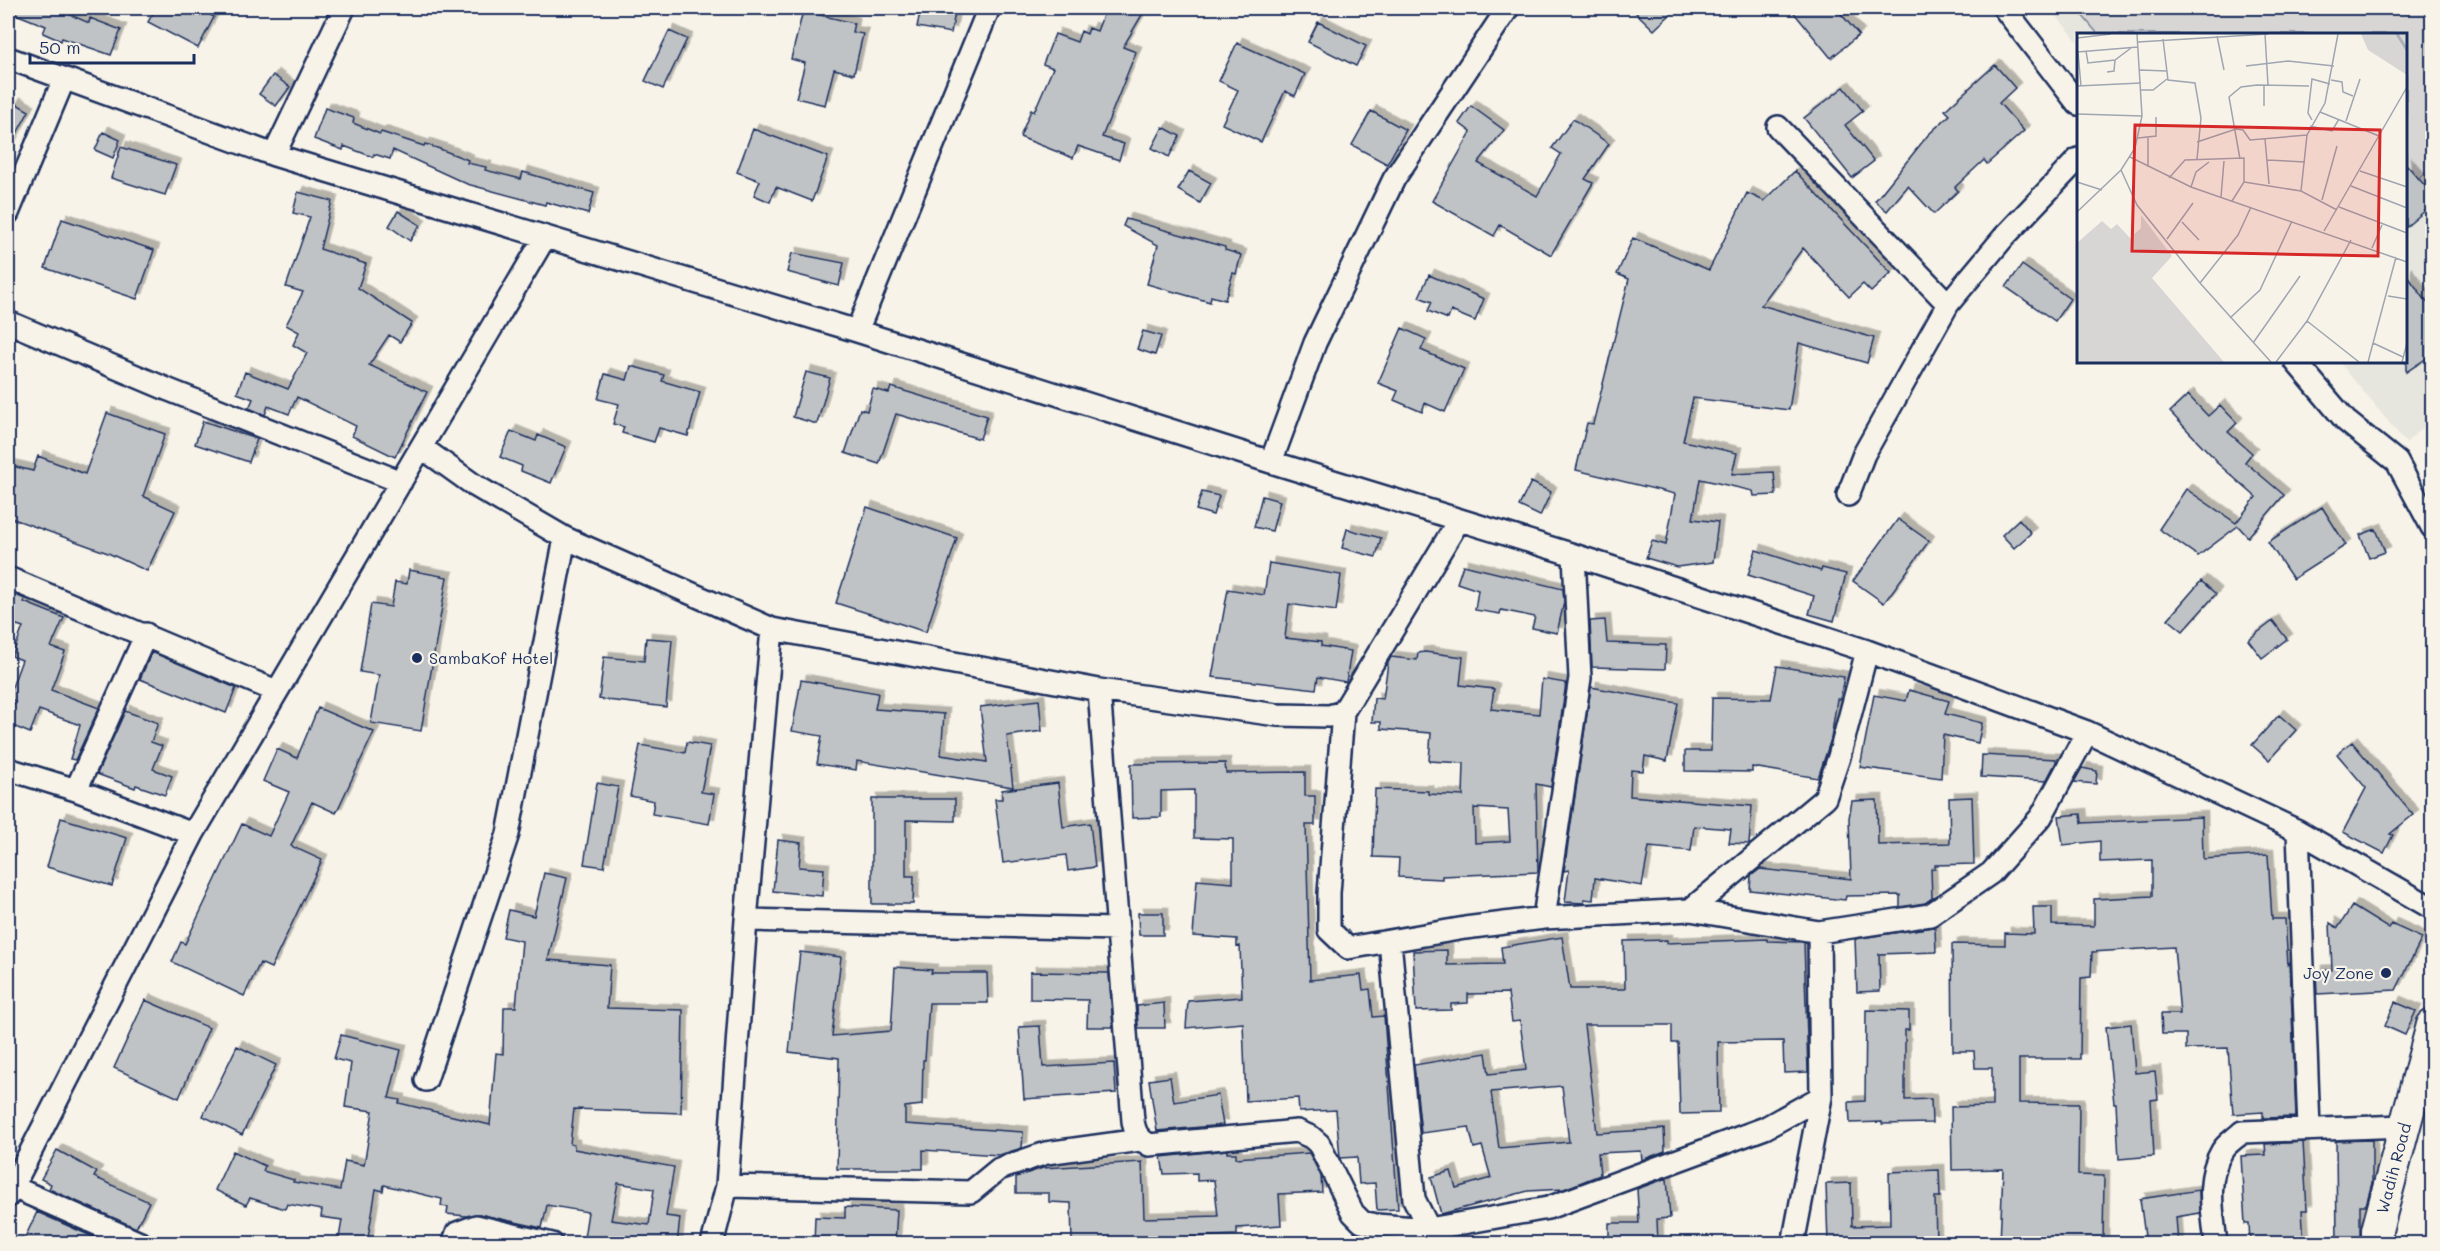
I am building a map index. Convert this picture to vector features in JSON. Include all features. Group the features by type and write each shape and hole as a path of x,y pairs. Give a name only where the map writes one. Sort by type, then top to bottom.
{"street":[{"path":"274,155 344,8"},
{"path":"857,331 989,8"},
{"path":"1271,462 1315,343 1394,179 1508,8"},
{"path":"2004,8 2077,101"},
{"path":"8,58 274,155 857,331 1574,555 1867,651 2087,732 2298,831 2433,908"},
{"path":"8,213 64,80"},
{"path":"1778,127 1948,304"},
{"path":"1848,495 1864,454 1948,304 2004,237 2077,161"},
{"path":"142,1244 10,1191 193,834 545,237"},
{"path":"8,322 169,390 400,482"},
{"path":"2297,363 2346,421 2397,462 2433,527"},
{"path":"421,447 474,485 565,538 772,629 1099,690 1277,715 1329,716 1343,712"},
{"path":"1459,520 1343,712 1329,894 1329,930 1348,948 1465,928 1544,918 1690,910 1819,932 1930,915 1991,873 2041,817 2087,732"},
{"path":"426,1080 508,834 565,538"},
{"path":"1544,918 1580,678 1574,555"},
{"path":"8,578 146,634 276,691"},
{"path":"712,1244 728,1186 746,920 772,629"},
{"path":"76,790 146,634"},
{"path":"1690,910 1825,798 1839,757 1867,651"},
{"path":"1099,690 1133,1121 1135,1133 1140,1140 1149,1144 1297,1131 1311,1137 1319,1144 1353,1213 1362,1222 1430,1236 1548,1208 1765,1128 1821,1097"},
{"path":"8,769 76,790 193,834"},
{"path":"2298,831 2309,1129"},
{"path":"746,920 1117,929"},
{"path":"1792,1244 1821,1097 1819,932"},
{"path":"1390,941 1414,1199 1430,1236"},
{"name":"Wadih Road","path":"2377,1244 2377,1230 2433,1025"},
{"path":"2216,1244 2211,1193 2214,1167 2223,1149 2242,1132 2404,1126"},
{"path":"728,1186 971,1192 999,1169 1046,1153 1140,1140"},
{"path":"453,1244 457,1233 476,1226 552,1244"}],"shaded area":[{"path":"2050,8 2432,8 2432,418 2406,443 2340,363 2407,363 2407,33 2077,33 2077,41"},
{"path":"2076,8 2432,8 2432,166 2407,189 2407,33 2097,33"}],"building":[{"path":"8,8 55,8 89,23 90,18 121,30 111,55 62,38 61,41 43,33 46,26 8,11"},
{"path":"156,8 174,8 187,14 190,8 197,8 214,17 198,48 148,22"},
{"path":"921,8 956,8 951,33 917,27"},
{"path":"1106,8 1146,8 1123,47 1136,52 1102,137 1124,144 1119,160 1078,146 1073,158 1020,137 1031,110 1034,112 1053,68 1043,64 1055,34 1077,42 1081,31 1087,34 1089,28 1097,31"},
{"path":"1631,8 1677,8 1654,30"},
{"path":"1790,8 1836,8 1859,35 1831,58"},
{"path":"803,11 854,23 852,32 863,34 854,74 834,69 825,105 796,98 805,63 791,59"},
{"path":"1318,22 1366,46 1356,66 1308,42"},
{"path":"669,31 687,39 663,89 645,81"},
{"path":"1237,43 1305,74 1295,96 1285,91 1261,142 1222,124 1238,90 1219,81"},
{"path":"1995,65 2015,88 1999,103 2024,131 1987,164 1984,160 1955,187 1958,191 1934,214 1908,186 1887,211 1875,201 1928,135 1950,115 1945,110"},
{"path":"273,75 290,87 276,106 259,94"},
{"path":"1844,87 1863,111 1845,125 1874,161 1852,178 1804,118"},
{"path":"15,103 29,111 8,150 8,115"},
{"path":"1471,106 1504,130 1478,163 1537,196 1561,154 1552,148 1573,119 1609,144 1585,179 1593,183 1551,255 1500,225 1494,236 1432,201 1471,132 1459,123"},
{"path":"325,108 354,118 353,123 380,134 381,132 440,149 468,160 467,163 486,167 485,170 521,179 523,172 594,193 588,214 467,184 393,150 390,159 374,154 373,157 344,146 343,150 314,139"},
{"path":"1371,111 1406,130 1387,164 1352,145"},
{"path":"1163,127 1180,136 1169,157 1152,148"},
{"path":"753,129 828,157 812,201 776,187 770,202 754,195 760,181 737,172"},
{"path":"103,132 120,140 113,158 95,150"},
{"path":"121,147 176,165 165,195 111,178"},
{"path":"2407,165 2433,195 2433,204 2407,226"},
{"path":"1189,171 1211,183 1200,203 1178,190"},
{"path":"1795,171 1891,273 1871,292 1863,284 1849,297 1803,248 1761,305 1874,338 1867,363 1799,343 1789,410 1693,398 1683,441 1737,453 1732,474 1774,472 1776,495 1754,496 1753,491 1700,479 1693,519 1718,522 1713,562 1677,567 1646,558 1652,541 1666,545 1675,494 1576,470 1587,423 1593,424 1629,279 1617,274 1633,238 1709,270 1747,193 1764,201"},
{"path":"298,192 332,201 320,249 366,264 358,288 412,323 400,342 389,335 369,365 427,392 395,457 352,436 356,426 297,397 289,414 268,406 265,415 249,408 253,399 237,393 245,372 288,389 307,353 293,345 299,332 286,325 303,292 286,287 310,217 293,213"},
{"path":"398,211 420,225 410,241 389,226"},
{"path":"62,219 154,250 137,299 45,268"},
{"path":"1126,219 1225,247 1225,250 1241,255 1225,300 1211,296 1210,302 1147,284 1158,245 1123,226"},
{"path":"792,253 844,263 839,286 787,272"},
{"path":"2022,265 2070,299 2055,321 2006,287"},
{"path":"1429,275 1484,299 1475,321 1451,311 1448,319 1428,311 1432,302 1419,297"},
{"path":"2407,275 2433,310 2433,354 2406,372"},
{"path":"1402,328 1426,339 1421,350 1464,369 1445,412 1425,403 1422,412 1394,400 1398,391 1378,383"},
{"path":"1143,331 1161,336 1155,355 1137,349"},
{"path":"631,366 664,375 662,381 700,392 688,436 659,428 654,442 622,433 624,427 613,424 619,404 598,399 605,374 627,380"},
{"path":"806,372 830,378 817,424 793,417"},
{"path":"891,387 987,416 980,439 896,414 879,464 845,453 860,409 867,411 873,389 889,393"},
{"path":"2188,395 2208,416 2220,405 2237,423 2228,432 2252,453 2245,462 2284,495 2248,537 2238,526 2198,556 2159,529 2186,489 2236,523 2256,497 2216,462 2170,412"},
{"path":"107,413 165,434 143,496 175,511 147,571 108,553 8,517 8,465 33,471 38,456 85,474"},
{"path":"203,421 257,439 249,462 195,444"},
{"path":"511,431 536,441 538,435 566,447 551,483 521,471 522,466 500,457"},
{"path":"1531,482 1551,492 1540,516 1519,506"},
{"path":"1202,492 1219,496 1213,515 1196,510"},
{"path":"1262,496 1280,501 1272,531 1254,527"},
{"path":"867,507 957,538 926,632 836,603"},
{"path":"2322,507 2346,545 2293,579 2268,542"},
{"path":"1898,519 1929,541 1884,603 1853,581"},
{"path":"2019,519 2031,533 2014,548 2002,535"},
{"path":"1347,529 1381,538 1376,557 1342,548"},
{"path":"2376,529 2385,552 2369,558 2360,535"},
{"path":"1756,550 1821,571 1822,568 1846,574 1834,621 1809,614 1814,596 1748,575"},
{"path":"1269,563 1341,575 1336,611 1289,604 1285,638 1321,642 1321,646 1351,651 1346,682 1318,677 1316,689 1212,677 1228,589 1264,595"},
{"path":"1463,565 1563,589 1564,602 1557,633 1532,628 1535,617 1501,610 1500,614 1475,610 1478,590 1457,583"},
{"path":"409,570 447,577 421,731 371,723 379,675 360,672 371,604 391,607 395,582 407,584"},
{"path":"2201,581 2216,594 2183,631 2168,619"},
{"path":"8,592 25,599 24,602 64,618 51,647 65,652 51,690 99,708 75,760 70,759 80,725 39,710 30,733 8,724 15,701 8,698 22,660 12,656 23,627 14,624 8,639"},
{"path":"1605,620 1607,643 1666,645 1665,669 1592,667 1590,621"},
{"path":"2273,621 2287,639 2262,658 2248,640"},
{"path":"646,638 672,640 666,707 599,699 604,657 644,661"},
{"path":"152,652 236,688 226,713 140,679"},
{"path":"1418,653 1463,657 1460,685 1494,689 1491,709 1539,714 1542,679 1566,683 1551,787 1536,784 1538,872 1442,876 1442,879 1398,877 1399,858 1373,857 1375,789 1428,791 1428,794 1463,796 1464,763 1429,761 1431,733 1381,729 1381,722 1372,722 1374,698 1383,699 1388,663 1391,657 1417,660","holes":["1474,808 1508,810 1510,841 1475,843"]},
{"path":"1777,666 1844,677 1840,699 1837,699 1831,739 1818,778 1752,767 1752,772 1685,771 1685,751 1711,751 1712,698 1771,699"},
{"path":"801,680 878,693 875,709 944,714 941,755 987,762 980,707 1039,700 1042,731 1007,736 1013,787 857,761 856,770 817,764 822,736 792,731"},
{"path":"1591,687 1678,703 1667,761 1645,756 1643,771 1631,770 1630,796 1752,806 1749,844 1729,843 1731,829 1694,826 1691,851 1649,847 1642,886 1595,878 1593,900 1584,899 1584,903 1565,902 1569,870 1564,871"},
{"path":"1909,690 1949,701 1945,714 1982,723 1978,743 1943,735 1941,778 1860,767 1874,695 1906,701"},
{"path":"318,708 374,732 336,813 312,802 291,846 322,860 271,968 260,963 244,996 172,962 181,942 185,944 242,824 269,836 289,792 263,781 277,749 297,758"},
{"path":"125,711 158,723 151,742 162,746 153,769 172,776 165,795 136,785 135,788 97,774"},
{"path":"2279,715 2296,730 2269,760 2252,745"},
{"path":"687,742 710,746 701,792 714,794 709,824 652,814 654,801 630,796 640,745 685,753"},
{"path":"2352,742 2413,815 2390,834 2393,835 2384,853 2343,832 2366,788 2337,754"},
{"path":"1982,755 2056,759 2056,762 2046,781 1981,777"},
{"path":"1225,763 1226,773 1305,772 1305,796 1315,796 1315,825 1306,825 1310,980 1361,975 1363,990 1370,989 1373,1017 1384,1016 1398,1209 1377,1210 1375,1183 1359,1184 1357,1157 1340,1158 1336,1110 1299,1112 1298,1098 1246,1101 1243,1023 1186,1028 1188,1001 1242,997 1240,946 1237,947 1237,939 1193,936 1197,880 1233,883 1233,839 1194,838 1194,790 1161,791 1161,817 1132,818 1131,764"},
{"path":"2082,768 2097,771 2096,784 2074,782"},
{"path":"597,783 618,787 604,867 584,864"},
{"path":"1058,783 1063,827 1090,823 1095,867 1068,871 1066,855 1003,863 995,799 1002,799 1002,790"},
{"path":"1972,797 1974,864 1935,865 1935,868 1931,869 1932,898 1925,903 1900,907 1900,895 1846,896 1845,900 1750,890 1751,876 1760,869 1851,879 1849,818 1852,801 1877,800 1878,845 1950,843 1949,798"},
{"path":"872,799 955,799 955,821 906,820 906,876 914,876 913,904 872,904"},
{"path":"2081,814 2082,823 2202,817 2203,859 2268,855 2272,919 2285,919 2288,965 2290,962 2296,1117 2263,1118 2263,1112 2233,1114 2228,1048 2186,1049 2186,1034 2162,1034 2161,1014 2180,1014 2174,947 2092,952 2091,977 2081,978 2080,1059 2019,1059 2019,1103 2079,1104 2078,1175 2104,1176 2103,1244 2000,1244 2003,1169 1952,1170 1951,1107 1992,1106 1992,1068 1975,1068 1974,1051 1953,1051 1952,944 2005,945 2005,933 2034,934 2033,907 2052,907 2052,925 2094,926 2094,899 2152,896 2152,860 2100,862 2100,841 2063,845 2059,816"},
{"path":"61,818 127,838 112,886 47,867"},
{"path":"778,840 801,843 799,867 824,869 822,896 773,891"},
{"path":"544,873 567,878 548,960 610,965 607,1008 683,1010 681,1113 574,1109 570,1144 574,1145 574,1149 674,1167 666,1216 680,1218 677,1244 614,1244 584,1238 588,1212 547,1205 542,1228 479,1214 466,1216 447,1214 448,1207 441,1206 442,1199 384,1185 383,1191 376,1189 367,1244 338,1244 342,1220 321,1217 322,1210 287,1204 285,1209 250,1198 246,1205 215,1190 233,1151 265,1166 263,1171 294,1180 293,1182 340,1190 345,1161 364,1165 373,1111 345,1107 351,1063 334,1059 341,1035 401,1050 389,1098 400,1100 399,1103 490,1125 496,1053 503,1054 504,1007 516,1007 522,941 503,937 509,910 534,916","holes":["618,1183 654,1189 649,1225 611,1220"]},
{"path":"2352,906 2389,929 2391,924 2422,938 2396,990 2317,994 2316,971 2332,970 2330,923 2338,928"},
{"path":"1138,913 1163,913 1163,935 1139,935"},
{"path":"1933,927 1936,952 1879,954 1880,991 1857,992 1855,939"},
{"path":"1562,937 1570,989 1625,989 1624,941 1667,940 1667,943 1767,939 1767,941 1804,942 1808,1072 1784,1073 1783,1041 1718,1042 1719,1113 1680,1114 1678,1043 1672,1043 1672,1025 1584,1025 1597,1133 1664,1129 1665,1151 1642,1160 1641,1151 1598,1153 1600,1175 1564,1189 1528,1191 1441,1214 1431,1177 1451,1171 1456,1188 1491,1178 1482,1146 1474,1148 1469,1127 1421,1133 1414,1065 1486,1053 1489,1074 1526,1070 1520,1021 1512,1022 1508,993 1468,994 1468,1003 1451,1004 1451,1010 1416,1011 1413,951 1447,950 1447,965 1503,964 1501,947","holes":["1562,1086 1569,1142 1499,1148 1491,1092"]},
{"path":"800,952 841,957 832,1036 891,1031 895,967 932,970 931,973 987,973 988,1003 929,1003 925,1060 923,1060 922,1105 905,1107 905,1124 1023,1132 1022,1148 999,1155 923,1150 923,1169 837,1169 839,1058 789,1052"},
{"path":"1030,972 1109,973 1113,1027 1087,1027 1088,1000 1030,999"},
{"path":"145,1000 209,1028 179,1098 114,1068"},
{"path":"2395,1002 2416,1011 2405,1035 2385,1026"},
{"path":"1164,1003 1165,1028 1138,1028 1137,1006"},
{"path":"1866,1010 1909,1011 1909,1030 1905,1030 1905,1100 1931,1099 1932,1123 1850,1123 1849,1102 1865,1101"},
{"path":"2131,1024 2135,1073 2155,1071 2158,1099 2151,1100 2154,1156 2119,1159 2116,1103 2114,1103 2106,1027"},
{"path":"1040,1026 1043,1067 1114,1063 1116,1093 1024,1099 1019,1027"},
{"path":"237,1046 276,1065 242,1135 203,1116"},
{"path":"1170,1077 1174,1102 1218,1095 1223,1125 1157,1131 1149,1080"},
{"path":"2372,1140 2372,1183 2366,1205 2360,1205 2360,1244 2337,1244 2336,1141"},
{"path":"2303,1142 2307,1210 2302,1210 2304,1244 2250,1244 2249,1224 2245,1224 2241,1156 2266,1155 2265,1144"},
{"path":"57,1150 97,1172 94,1177 149,1202 136,1228 49,1189 51,1184 41,1179"},
{"path":"1227,1150 1227,1153 1236,1153 1236,1158 1309,1153 1321,1176 1322,1192 1279,1194 1281,1225 1237,1228 1237,1235 1072,1242 1071,1203 1049,1202 1049,1193 1016,1193 1016,1177 1043,1168 1142,1162 1144,1218 1218,1216 1214,1180 1197,1181 1197,1173 1164,1174 1161,1157"},
{"path":"1939,1170 1940,1197 1935,1197 1936,1244 1828,1244 1826,1184 1851,1183 1852,1226 1890,1225 1889,1172"},
{"path":"1667,1178 1670,1218 1657,1219 1658,1244 1609,1244 1609,1223 1639,1223 1637,1189"},
{"path":"2199,1190 2200,1213 2176,1217 2178,1244 2146,1244 2140,1199"},
{"path":"845,1207 897,1210 895,1244 814,1244 815,1217 845,1218"},
{"path":"37,1212 109,1244 22,1244"}],"place":[{"name":"SambaKof Hotel","path":"417,658"},
{"name":"Joy Zone","path":"2386,973"}]}
